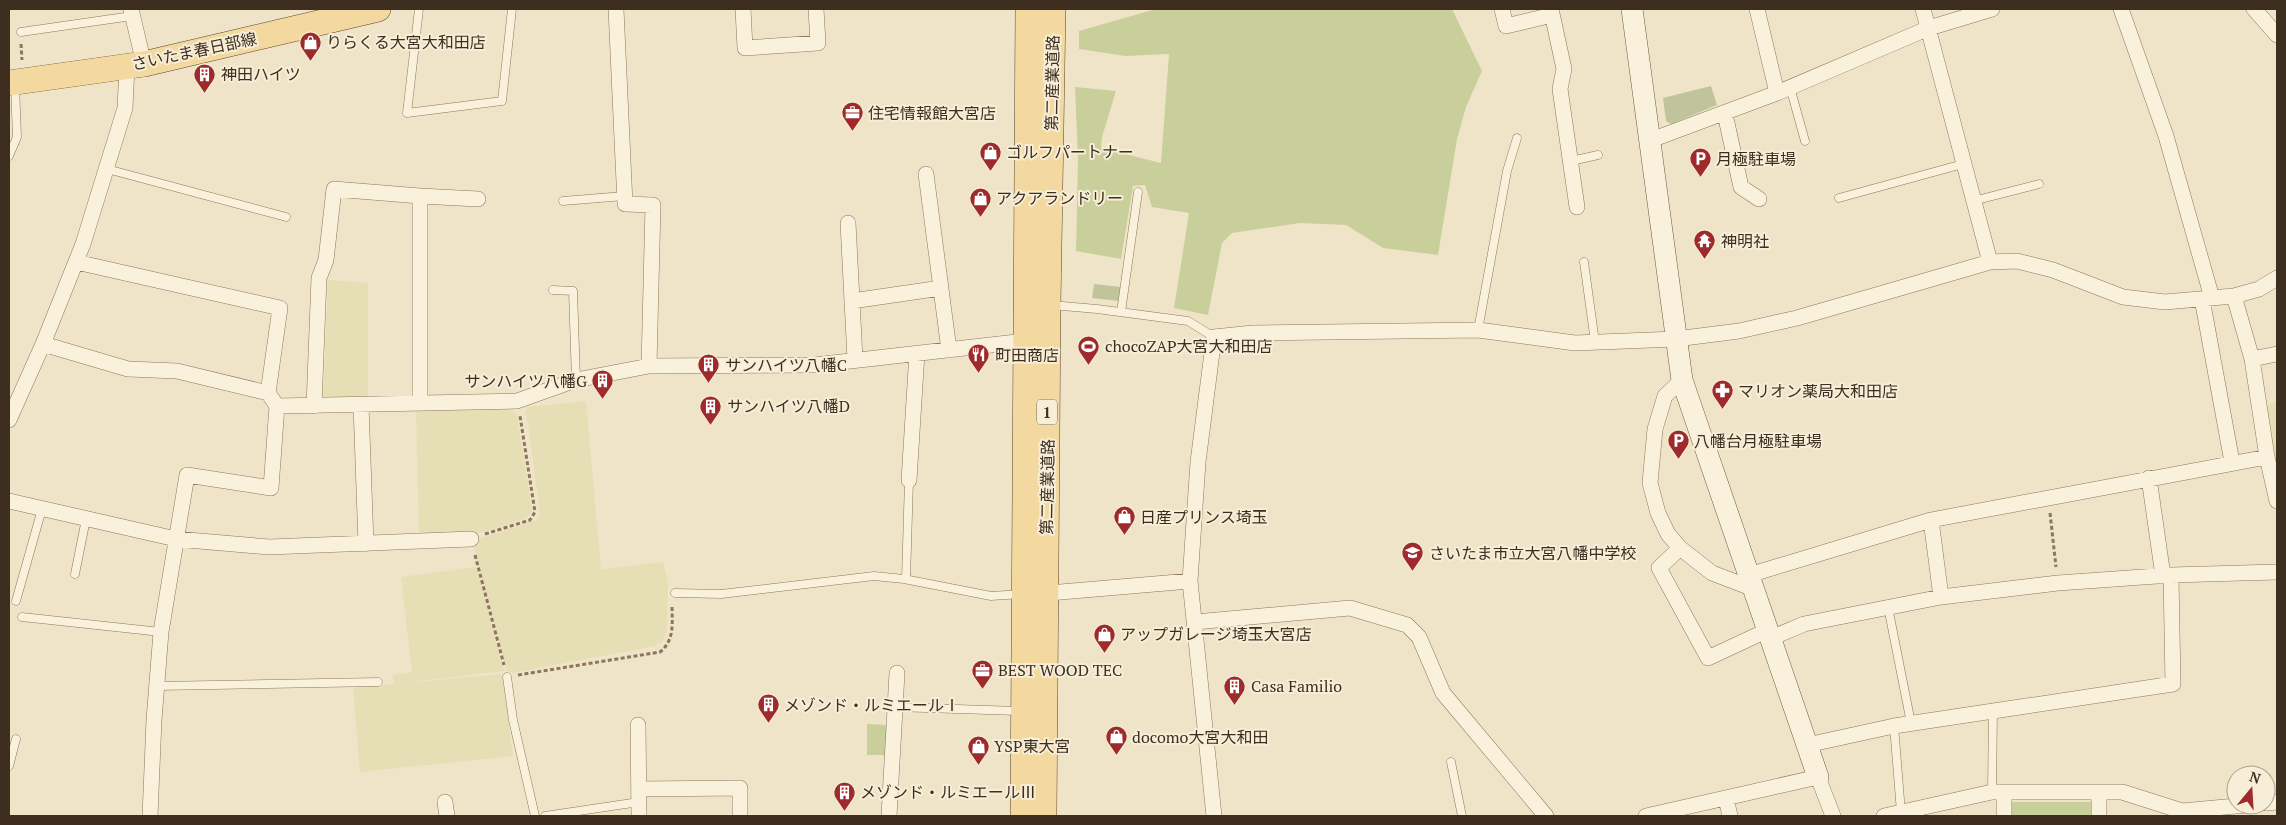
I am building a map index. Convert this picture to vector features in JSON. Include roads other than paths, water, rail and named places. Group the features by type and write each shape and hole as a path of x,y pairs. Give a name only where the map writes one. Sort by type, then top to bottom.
{"main road":[{"name":"さいたま春日部線","path":"16,82 135,65 378,9"},
{"name":"第二産業道路","path":"1023,816 1034,712 1037,340 1028,9"},
{"name":"第二産業道路","path":"1037,340 1048,305 1053,9"},
{"name":"第二産業道路","path":"1034,712 1044,816"}],"street":[{"path":"616,9 625,204 652,205 649,366"},
{"path":"743,9 745,48 818,43 816,9"},
{"path":"1502,9 1506,26 1551,12 1564,70 1560,89 1577,207"},
{"path":"1632,9 1682,380 1833,816"},
{"path":"1757,9 1784,90"},
{"path":"1923,9 1990,262"},
{"path":"1651,140 1725,114 1929,28 1992,9"},
{"path":"2121,9 2166,136 2207,299 2232,462"},
{"path":"2254,9 2277,35"},
{"path":"10,416 44,344 76,262 107,169 125,108 135,65 132,12"},
{"path":"1725,114 1741,187 1759,199"},
{"path":"926,174 949,350"},
{"path":"314,406 319,278 326,260 334,190 478,200"},
{"path":"420,196 420,403"},
{"path":"848,223 855,359"},
{"path":"1214,816 1190,581 1198,462 1214,337 1253,333 1478,330 1574,343 1676,339 1740,331 1797,318 1990,262 2017,261 2053,270 2130,298 2165,302 2234,296 2258,289 2277,278"},
{"path":"76,262 280,308 268,393"},
{"path":"852,300 941,288"},
{"path":"2234,296 2252,360 2267,456 2277,501"},
{"path":"277,406 517,401 576,380 649,366 814,365 1037,340"},
{"path":"44,344 128,369 177,371 268,393 277,406 271,488 188,475 162,632 150,816"},
{"path":"908,480 917,353"},
{"path":"2252,360 2277,354"},
{"path":"1682,380 1666,396 1655,429 1650,483 1658,513 1668,534 1680,548 1712,573 1751,582 1931,520 2267,456"},
{"path":"361,404 366,544"},
{"path":"1807,745 1911,723 2173,684 2167,576 2149,478"},
{"path":"9,501 176,539 268,547 471,539"},
{"path":"1931,520 1941,597"},
{"path":"1680,548 1659,568 1708,658 1769,634 1804,624 1941,597 2058,583 2167,576 2277,572"},
{"path":"1035,594 1190,581"},
{"path":"1194,622 1350,608 1407,625 1419,638 1443,693 1546,816"},
{"path":"888,816 897,673"},
{"path":"638,725 639,802 740,788 740,816"},
{"path":"1646,816 1662,814 1818,777"},
{"path":"2099,792 2100,816"},
{"path":"1884,816 1998,793 2122,792 2182,811 2226,807"},
{"path":"1998,793 2004,816"},
{"path":"1726,798 1730,816"}],"lane":[{"path":"419,9 407,113 502,101 512,9"},
{"path":"20,32 132,12"},
{"path":"9,156 17,137 16,82"},
{"path":"1784,90 1805,141"},
{"path":"1478,330 1507,171 1517,138"},
{"path":"1571,161 1598,155"},
{"path":"1839,198 1963,164"},
{"path":"107,169 286,217"},
{"path":"1974,202 2039,184"},
{"path":"1121,312 1138,192"},
{"path":"563,201 624,196"},
{"path":"1584,262 1595,342"},
{"path":"553,290 573,291 576,380"},
{"path":"1048,305 1188,321 1214,337"},
{"path":"906,579 908,480"},
{"path":"16,601 42,509"},
{"path":"75,574 86,519"},
{"path":"674,593 721,594 874,576 906,579 990,596 1035,594"},
{"path":"1888,607 1911,723"},
{"path":"22,617 162,632"},
{"path":"507,677 512,720 535,816"},
{"path":"157,686 378,682"},
{"path":"895,707 1034,712"},
{"path":"1993,710 1998,793"},
{"path":"1894,726 1901,812"},
{"path":"9,766 16,739"},
{"path":"1450,762 1462,816"},
{"path":"545,816 639,802"}],"place":[{"name":"りらくる大宮大和田店","path":"310,61"},
{"name":"神田ハイツ","path":"205,93"},
{"name":"住宅情報館大宮店","path":"852,132"},
{"name":"ゴルフパートナー","path":"990,171"},
{"name":"月極駐車場","path":"1700,178"},
{"name":"アクアランドリー","path":"980,217"},
{"name":"神明社","path":"1705,260"},
{"name":"chocoZAP大宮大和田店","path":"1089,365"},
{"name":"町田商店","path":"979,374"},
{"name":"サンハイツ八幡C","path":"709,384"},
{"name":"サンハイツ八幡G","path":"603,400"},
{"name":"マリオン薬局大和田店","path":"1722,410"},
{"name":"サンハイツ八幡D","path":"711,425"},
{"name":"八幡台月極駐車場","path":"1678,460"},
{"name":"日産プリンス埼玉","path":"1124,536"},
{"name":"さいたま市立大宮八幡中学校","path":"1413,572"},
{"name":"アップガレージ埼玉大宮店","path":"1104,653"},
{"name":"BEST WOOD TEC","path":"982,689"},
{"name":"Casa Familio","path":"1235,705"},
{"name":"メゾンド・ルミエールⅠ","path":"768,724"},
{"name":"docomo大宮大和田","path":"1116,756"},
{"name":"YSP東大宮","path":"978,765"},
{"name":"メゾンド・ルミエールⅢ","path":"844,811"}]}
